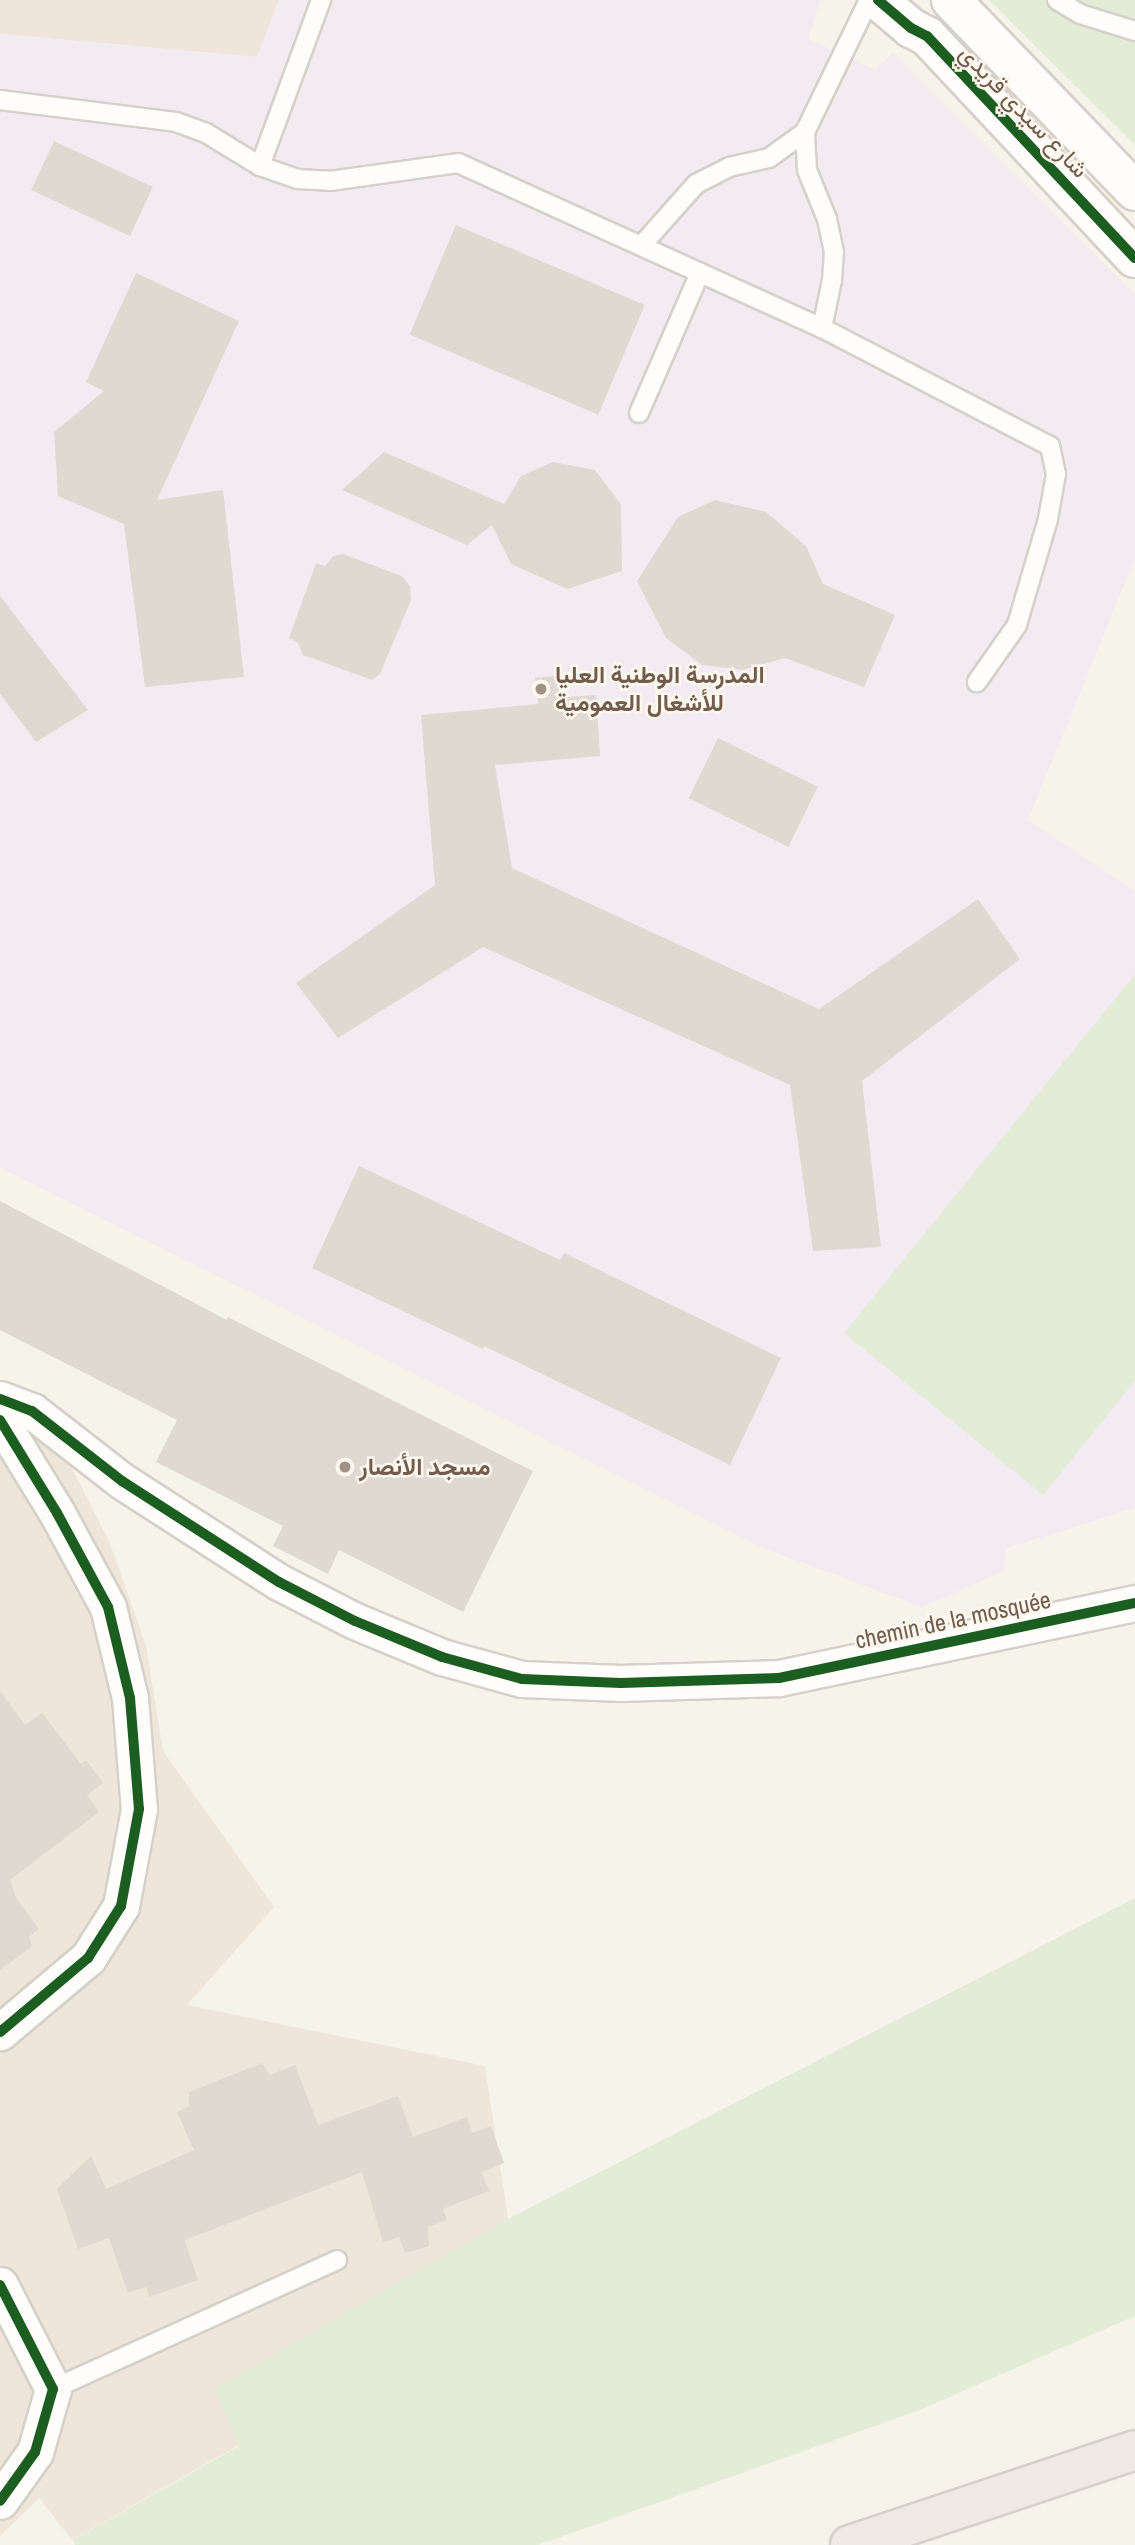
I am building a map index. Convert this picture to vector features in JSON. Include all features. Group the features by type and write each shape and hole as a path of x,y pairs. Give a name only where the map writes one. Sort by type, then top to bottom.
{"highway":[{"path":"850,2545 1135,2450"}],"street":[{"name":"شارع سيدي قريدي","path":"878,0 911,28 927,36 1135,258"},
{"name":"شارع سيدي قريدي","path":"951,0 1135,191"},
{"name":"chemin de la mosquée","path":"0,1399 32,1411 122,1481 279,1582 355,1621 442,1657 522,1679 621,1683 779,1678 1135,1604"},
{"path":"0,1420 57,1513 108,1607 130,1698 139,1809 121,1906 88,1958 0,2032"},
{"path":"0,2285 54,2389 35,2452 0,2501"}],"lane":[{"path":"260,166 321,0"},
{"path":"641,246 696,184 729,167 769,158 805,132 869,0"},
{"path":"1057,0 1080,14 1135,31"},
{"path":"0,100 176,122 206,133 260,166 298,178 330,181 458,163 822,328 1050,446 1056,474 1048,519 1017,625 977,682"},
{"path":"805,132 807,170 827,219 834,253 832,280 822,328"},
{"path":"639,413 700,274"},
{"path":"54,2389 337,2260"}],"shaded area":[{"path":"0,0 279,0 257,57 0,34"},
{"name":"المدرسة الوطنية العليا للأشغال العمومية","path":"279,0 820,0 808,39 875,70 893,53 1135,294 1135,558 1028,820 1135,891 1135,1508 1007,1548 1004,1571 922,1607 763,1548 0,1167 0,34 257,57"},
{"path":"0,1383 69,1462 110,1543 146,1646 163,1751 274,1907 187,2005 485,2066 508,2219 215,2388 239,2445 72,2540 39,2498 0,2536"}],"green space":[{"path":"989,0 1135,0 1135,145"},
{"path":"1135,974 1135,1381 1043,1495 844,1333"},
{"path":"1135,1898 1135,2316 917,2411 538,2545 75,2545 73,2540 239,2446 215,2388 508,2219"}],"building":[{"path":"54,141 153,187 130,236 31,190"},
{"path":"456,225 645,305 598,415 410,335"},
{"path":"136,273 239,321 157,500 223,490 244,677 145,687 124,524 58,496 54,432 104,391 86,382"},
{"path":"384,452 504,504 521,476 553,462 595,470 621,504 622,571 567,589 511,564 492,525 467,545 342,490"},
{"path":"715,500 766,512 806,546 823,584 895,615 864,687 785,658 742,670 702,665 666,638 637,581 678,517"},
{"path":"343,554 402,576 410,586 411,600 380,674 372,680 303,655 298,643 289,638 316,563 325,566 333,556"},
{"path":"0,596 88,710 36,742 0,694"},
{"path":"565,675 567,697 596,695 600,756 495,765 512,868 819,1009 978,899 1020,959 862,1081 881,1247 813,1251 790,1085 483,947 338,1038 296,983 435,885 421,715 538,704 535,678"},
{"path":"718,738 818,787 788,847 689,798"},
{"path":"359,1166 560,1260 564,1253 781,1358 730,1465 484,1346 483,1349 312,1268"},
{"name":"مسجد الأنصار","path":"0,1201 227,1320 228,1317 533,1471 463,1612 339,1550 328,1574 273,1546 283,1526 156,1462 177,1420 0,1330"},
{"path":"0,1691 25,1725 42,1713 81,1764 86,1760 103,1783 87,1795 99,1812 10,1880 16,1898 39,1929 29,1937 32,1946 0,1970"},
{"path":"262,2063 270,2075 295,2065 318,2125 398,2096 413,2137 467,2117 472,2133 491,2126 504,2163 482,2172 489,2191 443,2209 447,2220 428,2227 429,2246 405,2253 399,2237 383,2242 362,2172 185,2240 198,2280 149,2297 146,2287 128,2293 109,2238 78,2249 57,2189 91,2156 106,2189 194,2150 177,2112 189,2106 189,2092"}],"cycle path":[{"path":"878,0 911,28 927,36 1135,258"},
{"path":"0,1399 32,1411 122,1481 279,1582 355,1621 442,1657 522,1679 621,1683 779,1678 1135,1603"},
{"path":"0,1420 57,1513 108,1607 130,1698 139,1809 121,1906 88,1958 0,2032"},
{"path":"0,2285 53,2389 35,2452 0,2501"}],"place":[{"name":"المدرسة الوطنية العليا للأشغال العمومية","path":"541,689"},
{"name":"مسجد الأنصار","path":"345,1467"}]}
